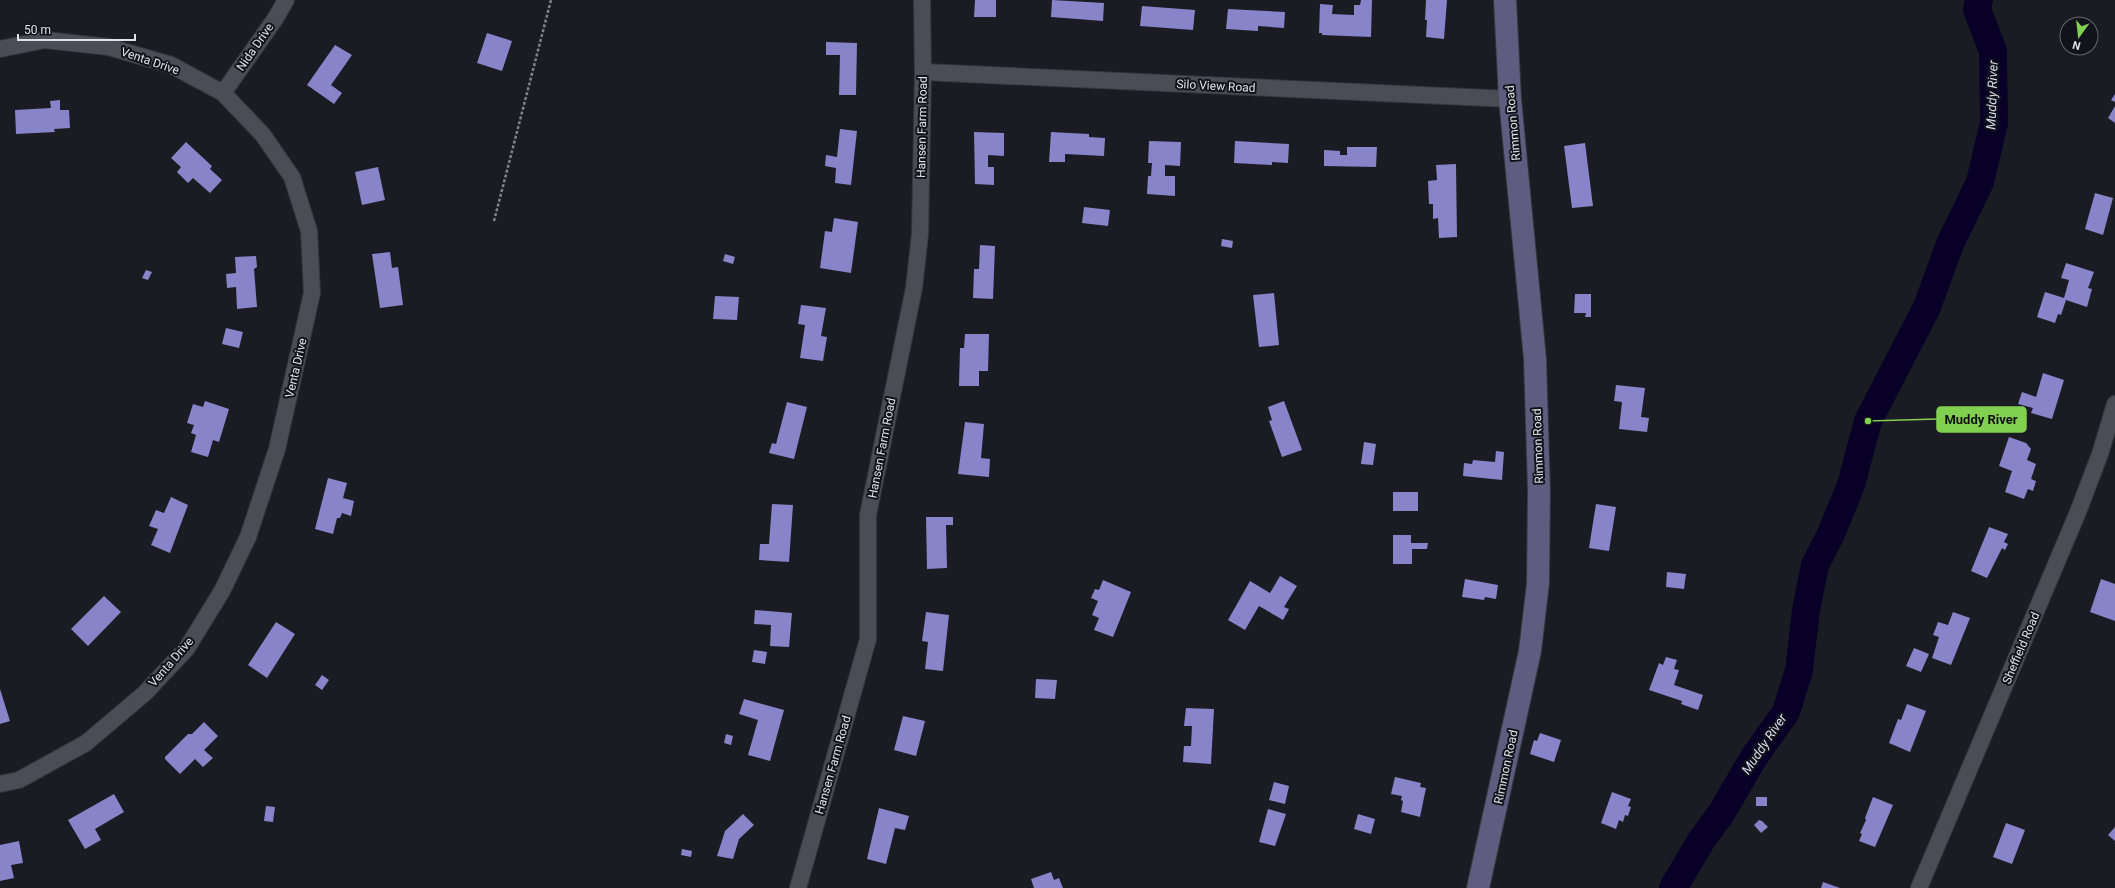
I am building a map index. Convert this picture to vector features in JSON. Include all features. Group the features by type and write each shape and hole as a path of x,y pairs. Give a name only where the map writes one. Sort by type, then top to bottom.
{"street":[{"name":"Nida Drive","path":"223,93 275,19 286,0"},
{"name":"Hansen Farm Road","path":"798,888 868,639 868,515 914,288 920,234 923,72 922,0"},
{"name":"Rimmon Road","path":"1478,888 1530,650 1538,583 1539,491 1534,359 1510,99 1504,0"},
{"name":"Venta Drive","path":"0,49 44,40 109,47 171,65 223,93 262,135 292,177 308,231 312,294 277,449 248,537 222,591 187,648 144,693 86,743 19,780 0,784"},
{"name":"Silo View Road","path":"923,72 1510,99"},
{"name":"Sheffield Road","path":"1919,888 2078,512 2100,454 2115,404"}],"path":[{"path":"494,221 551,0"}],"building":[{"path":"975,0 996,0 996,17 974,17"},
{"path":"1052,0 1104,3 1103,21 1051,17"},
{"path":"1361,0 1372,0 1371,37 1322,35 1322,33 1319,33 1320,4 1333,5 1332,14 1354,15 1354,5 1360,5"},
{"path":"1426,0 1447,0 1444,39 1426,37"},
{"path":"1142,6 1195,10 1193,30 1140,26"},
{"path":"1228,9 1285,12 1284,28 1258,26 1258,31 1226,29"},
{"path":"487,33 512,41 502,71 477,63"},
{"path":"826,42 857,43 856,95 839,95 840,55 826,55"},
{"path":"335,45 352,55 331,85 342,93 334,104 307,85"},
{"path":"2115,94 2115,102 2111,100"},
{"path":"60,100 60,110 69,110 70,128 54,129 55,132 16,134 15,110 51,108 50,101"},
{"path":"2115,106 2115,123 2108,118"},
{"path":"840,129 857,131 851,185 835,183 836,168 825,166 826,155 837,157"},
{"path":"974,132 1004,133 1004,156 988,155 988,167 994,167 994,185 975,184"},
{"path":"1051,132 1089,134 1089,137 1105,138 1104,156 1065,154 1065,162 1049,162"},
{"path":"1149,141 1181,142 1180,166 1165,165 1165,176 1175,176 1175,196 1147,194 1148,176 1151,176 1152,163 1148,163"},
{"path":"1235,141 1289,144 1288,163 1272,162 1272,165 1234,163"},
{"path":"186,142 212,166 210,169 222,180 210,193 193,178 188,183 177,172 181,167 171,158"},
{"path":"1585,143 1593,206 1572,208 1564,146"},
{"path":"1347,147 1377,147 1376,167 1324,166 1324,150 1340,151 1340,155 1347,155"},
{"path":"1456,164 1457,237 1439,238 1438,218 1433,219 1433,204 1429,204 1428,181 1437,180 1436,165"},
{"path":"378,167 385,200 362,205 355,172"},
{"path":"2095,193 2113,198 2103,235 2085,229"},
{"path":"1084,207 1110,210 1108,226 1082,223"},
{"path":"834,218 858,222 851,273 820,268 825,231 832,232"},
{"path":"1222,239 1233,241 1232,248 1221,246"},
{"path":"980,245 995,246 993,299 973,298 974,269 979,269"},
{"path":"390,252 392,268 398,267 403,305 380,308 372,254"},
{"path":"725,254 735,257 733,264 723,261"},
{"path":"256,256 257,267 254,269 257,307 237,309 236,287 227,288 226,274 236,273 235,257"},
{"path":"2066,263 2094,272 2088,288 2092,289 2087,307 2066,300 2061,315 2058,314 2055,323 2037,317 2045,292 2064,298 2069,280 2061,278"},
{"path":"146,270 152,272 148,280 142,278"},
{"path":"1274,293 1279,345 1259,347 1253,295"},
{"path":"1575,294 1591,294 1591,317 1585,317 1586,313 1574,313"},
{"path":"715,296 739,297 737,320 713,319"},
{"path":"801,305 826,308 821,336 827,337 823,361 800,358 805,325 798,324"},
{"path":"226,328 243,332 239,348 222,344"},
{"path":"965,334 989,334 988,371 979,371 979,386 959,386 960,348 964,348"},
{"path":"2043,373 2064,380 2052,419 2031,413 2033,408 2018,404 2022,392 2036,397"},
{"path":"1616,385 1645,388 1641,417 1649,418 1647,432 1619,429 1622,402 1614,401"},
{"path":"205,401 229,409 219,442 213,440 208,457 191,452 196,435 191,433 194,425 187,423 193,404 203,407"},
{"path":"1284,401 1302,450 1282,457 1269,421 1272,420 1268,407"},
{"path":"787,402 807,407 794,459 769,453 772,443 776,444"},
{"path":"965,422 984,424 981,458 990,459 989,477 958,474"},
{"path":"2009,437 2026,443 2031,449 2027,460 2036,464 2031,479 2036,481 2033,491 2028,489 2024,499 2005,492 2012,471 1999,466"},
{"path":"1364,442 1376,444 1373,465 1361,464"},
{"path":"1496,451 1504,452 1502,480 1463,476 1464,463 1472,464 1473,460 1495,462"},
{"path":"328,478 347,483 343,498 354,501 351,516 342,513 340,518 337,518 333,534 315,529"},
{"path":"1393,492 1418,492 1418,511 1393,511"},
{"path":"171,497 188,505 170,553 151,545 158,529 149,526 156,510 164,513"},
{"path":"772,504 793,505 789,562 759,560 760,544 769,544"},
{"path":"1596,504 1616,507 1609,551 1589,548"},
{"path":"926,517 953,517 953,525 946,525 947,568 927,569"},
{"path":"1989,527 2008,534 2004,542 2008,544 2005,550 2002,548 1987,578 1971,571"},
{"path":"1393,535 1411,535 1411,543 1428,543 1427,549 1412,549 1412,564 1393,564"},
{"path":"1667,572 1686,574 1684,589 1666,587"},
{"path":"1280,576 1297,586 1284,607 1289,609 1283,620 1259,606 1245,630 1228,620 1250,581 1270,593"},
{"path":"1465,579 1498,585 1496,599 1485,597 1484,600 1462,597"},
{"path":"2101,579 2115,584 2115,621 2090,612"},
{"path":"1103,580 1131,592 1113,637 1094,630 1099,618 1092,615 1098,601 1091,598 1095,589 1099,590"},
{"path":"104,596 121,612 88,646 71,629"},
{"path":"755,610 792,613 789,647 770,646 771,625 754,624"},
{"path":"926,612 949,615 943,671 925,669 928,642 922,641"},
{"path":"1953,612 1970,618 1951,665 1932,658 1939,637 1933,635 1938,622 1948,625"},
{"path":"276,622 295,634 267,678 248,665"},
{"path":"1914,648 1929,654 1921,672 1906,666"},
{"path":"754,650 767,652 765,664 752,662"},
{"path":"1666,657 1677,660 1674,669 1679,670 1674,685 1703,695 1698,710 1681,704 1682,701 1649,690 1659,663 1663,665"},
{"path":"322,675 329,680 322,690 315,685"},
{"path":"1036,679 1057,680 1055,699 1035,698"},
{"path":"0,689 10,721 0,724"},
{"path":"744,699 784,710 770,761 748,755 758,720 739,714"},
{"path":"1907,704 1926,711 1910,752 1889,743 1898,719 1901,720"},
{"path":"1186,708 1214,709 1211,764 1183,762 1184,746 1191,746 1192,726 1184,726"},
{"path":"903,716 925,721 916,756 894,750"},
{"path":"204,722 218,736 204,750 213,758 203,767 195,759 180,774 165,759 165,757 188,734 192,734"},
{"path":"1540,733 1561,740 1554,762 1530,754 1534,740 1537,741"},
{"path":"726,734 733,736 731,745 724,743"},
{"path":"1395,777 1421,783 1420,787 1426,788 1420,817 1401,812 1403,801 1401,800 1402,796 1391,794"},
{"path":"1274,782 1289,786 1285,804 1269,800"},
{"path":"1612,792 1631,799 1628,806 1631,807 1628,816 1625,815 1623,822 1619,820 1616,829 1601,823"},
{"path":"114,794 124,812 95,829 101,840 85,849 68,820"},
{"path":"1756,797 1767,797 1767,806 1756,806"},
{"path":"1873,797 1893,805 1875,847 1859,841 1862,834 1860,833 1866,820 1865,818"},
{"path":"266,806 275,807 273,822 264,821"},
{"path":"879,808 909,816 905,830 895,828 886,864 867,859"},
{"path":"1268,809 1286,814 1275,846 1259,842"},
{"path":"743,814 754,825 739,839 733,859 717,856 725,831"},
{"path":"1358,814 1375,819 1371,834 1354,829"},
{"path":"1759,820 1768,827 1761,833 1754,825"},
{"path":"2006,823 2025,830 2012,864 1993,857"},
{"path":"2115,827 2115,841 2108,835"},
{"path":"19,841 23,863 11,865 14,878 0,881 0,845"},
{"path":"682,849 692,851 691,857 681,855"},
{"path":"1051,872 1054,880 1059,878 1063,888 1034,888 1031,879"},
{"path":"1823,882 1840,888 1821,888"}],"waterway":[{"name":"Muddy River","path":"1673,888 1701,841 1722,812 1754,757 1786,712 1799,670 1806,610 1815,565 1830,536 1851,485 1868,421 1927,307 1950,244 1980,182 1994,123 1993,51 1977,9 1979,0"}],"place":[{"name":"Muddy River","path":"1868,421"}]}
